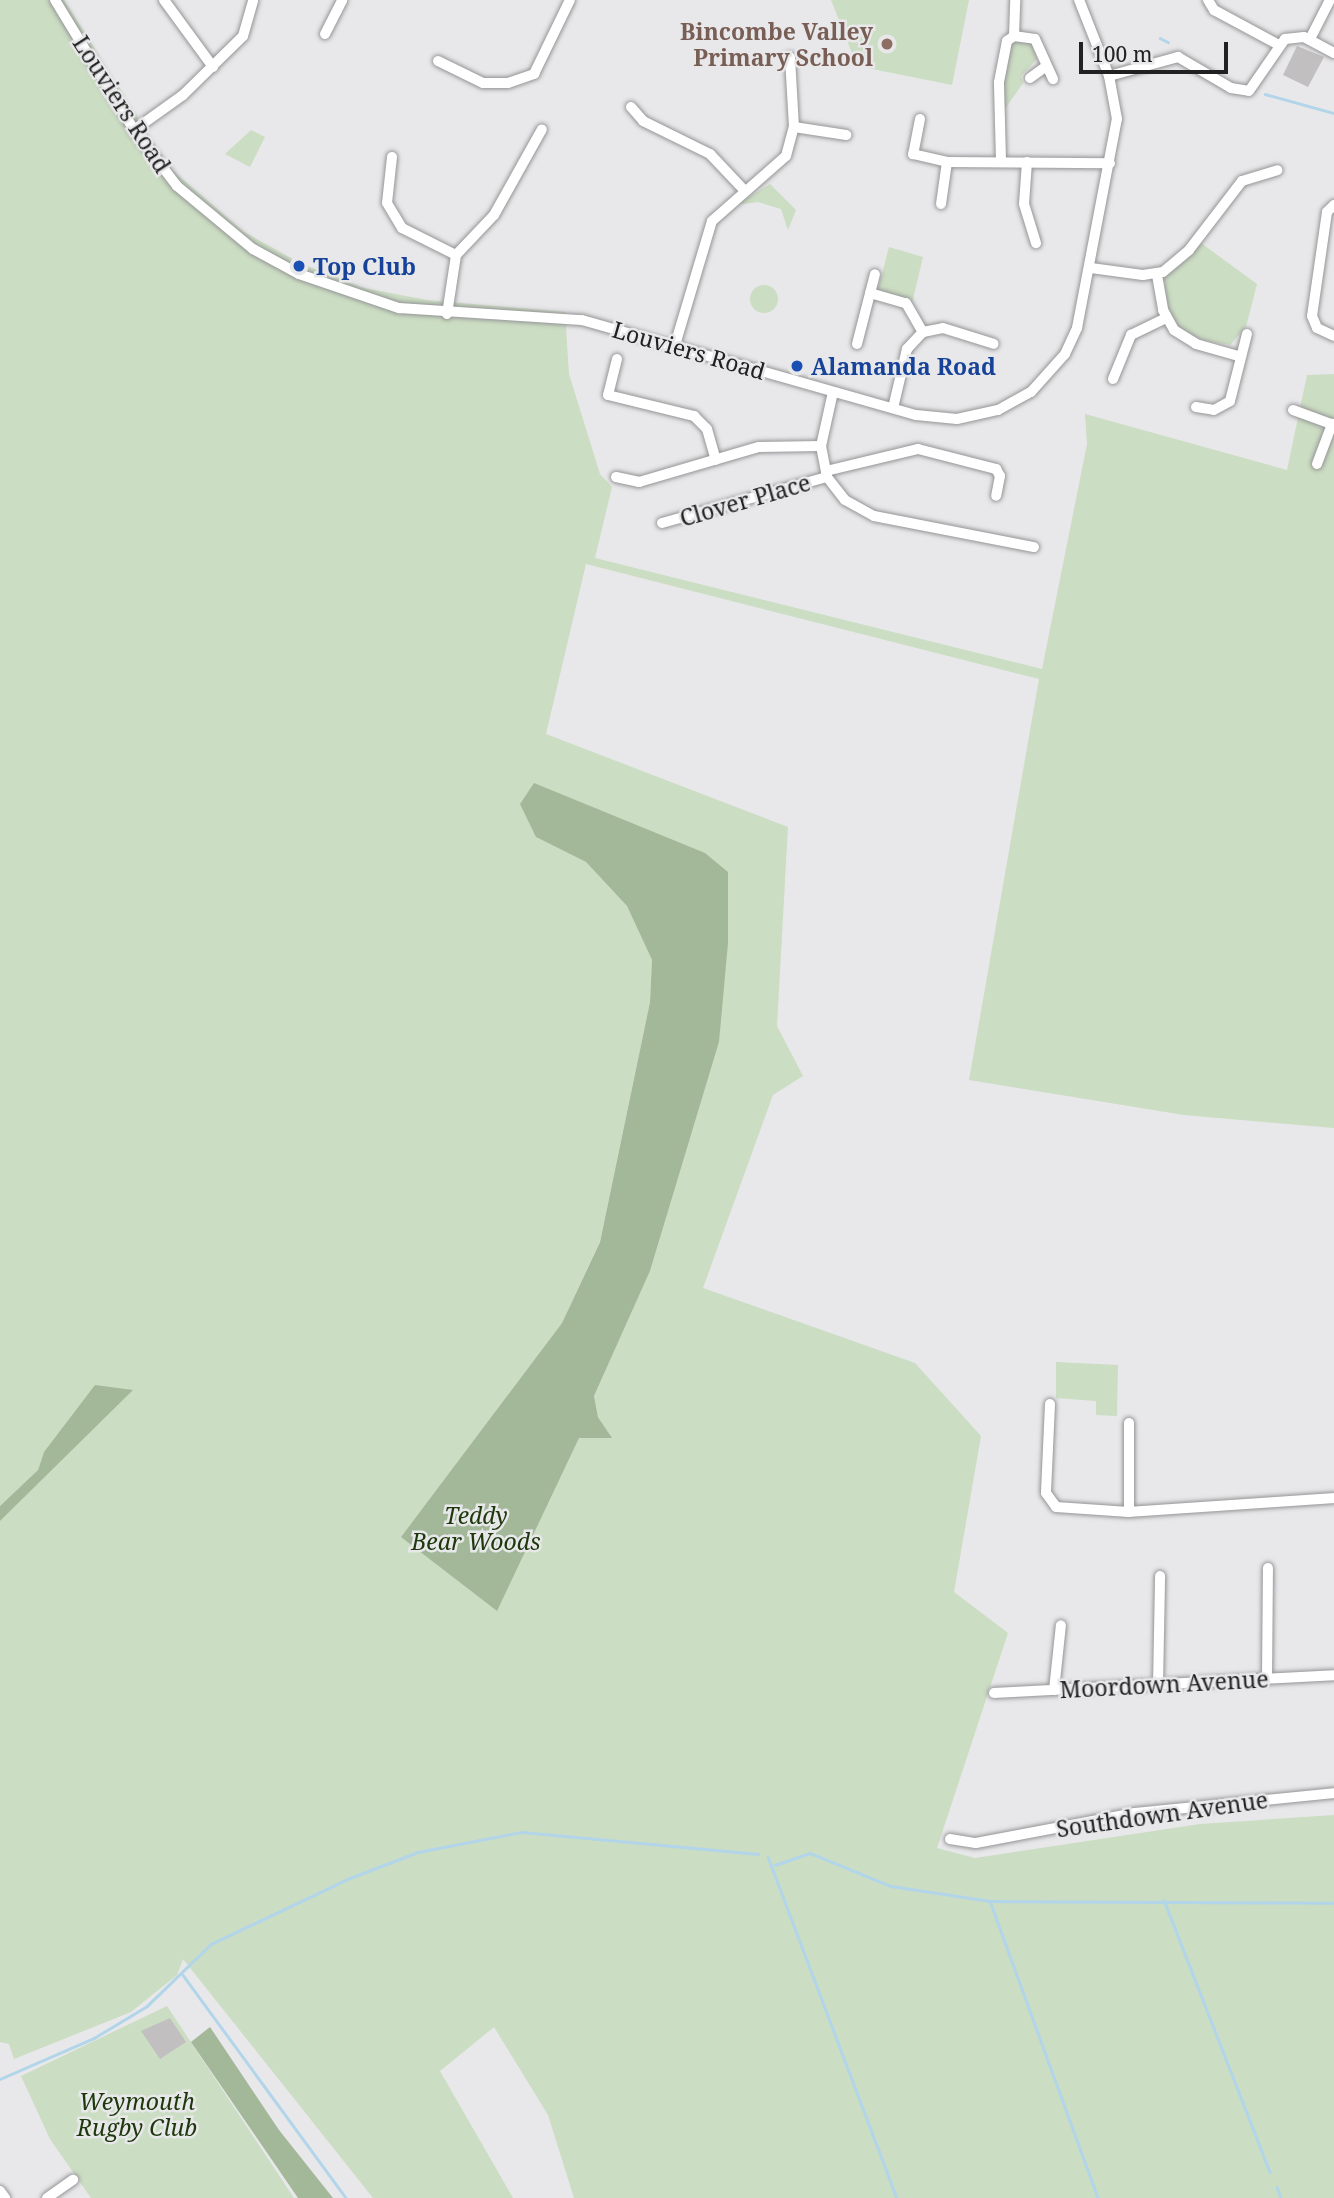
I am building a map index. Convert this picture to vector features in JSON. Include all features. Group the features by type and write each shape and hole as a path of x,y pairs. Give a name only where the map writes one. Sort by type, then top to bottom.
{"street":[{"name":"Louviers Road","path":"55,0 134,130 177,186 253,249 354,294 447,314 582,320 893,408 957,419 998,410 1031,392 1065,354 1091,268 1117,119 1109,76 1079,0"},
{"path":"164,0 213,67"},
{"path":"134,130 213,67 243,36 253,0"},
{"path":"325,34 342,0"},
{"path":"438,61 483,83 508,83 534,74 568,3 556,0"},
{"path":"1001,161 1001,56 1014,36 1015,0"},
{"path":"1208,0 1214,10 1279,45"},
{"path":"1310,39 1330,0"},
{"path":"1014,36 1039,43 1044,68 1053,79"},
{"path":"1109,76 1169,56 1249,92 1279,45 1289,37 1310,39 1334,53"},
{"path":"675,345 705,235 719,210 743,190 776,170 793,127 790,57"},
{"path":"1030,78 1044,68"},
{"path":"631,107 643,121 710,154 743,190"},
{"path":"920,119 913,154 947,162 1110,163"},
{"path":"793,127 846,135"},
{"path":"447,314 456,255 494,215 542,129"},
{"path":"392,157 387,203 402,228 456,255"},
{"path":"941,204 947,162"},
{"path":"1027,162 1024,204 1035,243"},
{"path":"1091,268 1157,275 1189,250 1241,181 1277,170"},
{"path":"1334,205 1327,212 1312,316 1317,328 1334,335"},
{"path":"857,344 875,274"},
{"path":"1157,275 1166,318 1184,338 1238,356"},
{"path":"870,293 906,303 923,332"},
{"path":"1112,379 1131,335 1166,318"},
{"path":"893,408 908,349 923,332 943,328 994,344"},
{"path":"1196,407 1226,405 1238,356 1247,334"},
{"path":"617,359 608,395 694,416 707,429 716,460"},
{"path":"833,392 821,446 827,474 845,500 874,516 1034,547"},
{"path":"1293,410 1333,424 1317,464"},
{"path":"616,477 639,482 759,447 821,446"},
{"name":"Clover Place","path":"662,523 918,449 996,469 1000,477 996,496"},
{"path":"1050,1404 1046,1493 1056,1507 1075,1512 1129,1513 1334,1498"},
{"path":"1129,1423 1129,1513"},
{"path":"1267,1679 1268,1568"},
{"path":"1158,1685 1160,1576"},
{"path":"1054,1690 1061,1625"},
{"name":"Moordown Avenue","path":"994,1693 1334,1675"},
{"name":"Southdown Avenue","path":"950,1839 976,1843 1123,1815 1334,1793"},
{"path":"47,2198 73,2180"},
{"path":"0,2191 5,2198"}],"green space":[{"path":"0,0 64,0 171,169 244,232 302,264 364,288 427,300 565,312 569,374 600,474 612,487 595,558 1042,669 1087,444 1085,414 1287,470 1307,375 1334,374 1334,1128 1184,1115 969,1080 1039,679 586,564 546,734 788,827 777,1026 803,1076 773,1095 703,1288 915,1363 981,1436 954,1592 1008,1633 937,1848 975,1858 1200,1824 1334,1815 1334,2198 574,2198 548,2115 494,2027 440,2071 513,2198 373,2198 183,1959 177,1975 131,2012 14,2059 9,2044 0,2042 0,1521 132,1390 44,1452 38,1470 0,1506","holes":["536,837 727,880 719,1042 650,1271 594,1396 598,1417 611,1437 579,1437 564,1462 401,1537 562,1323 600,1241 650,1002 652,960 627,906 586,862"]},
{"path":"831,0 969,0 952,85 857,66"},
{"path":"1013,41 1031,42 1037,59 1021,76 1023,83 1003,112 1005,56"},
{"path":"251,130 265,137 250,167 225,154"},
{"path":"770,184 796,210 788,230 781,209 758,202 736,205"},
{"path":"1201,243 1257,284 1246,327 1230,345 1199,339 1177,327 1167,308 1164,277"},
{"path":"889,247 923,257 912,303 878,289"},
{"path":"764,285 774,289 778,299 774,309 764,313 754,309 750,299 754,289"},
{"name":"Teddy Bear Woods","path":"534,783 705,853 728,872 728,943 719,1042 650,1271 594,1396 598,1417 612,1438 579,1438 497,1611 401,1537 562,1323 600,1242 650,1002 652,960 627,906 586,862 536,837 520,804"},
{"path":"1056,1362 1118,1365 1117,1416 1096,1415 1096,1401 1056,1398"},
{"path":"95,1385 133,1390 0,1521 0,1506 38,1470 44,1452"},
{"name":"Weymouth Rugby Club","path":"167,2006 294,2198 91,2198 50,2139 21,2076"},
{"path":"210,2027 279,2130 333,2198 298,2198 191,2042"}],"building":[{"path":"1297,46 1324,57 1308,87 1283,75"},
{"name":"Weymouth Rugby Club","path":"170,2018 186,2042 160,2059 141,2031"}],"waterway":[{"path":"1160,38 1168,42"},
{"path":"1265,94 1334,113"},
{"path":"0,2079 94,2038 147,2006 211,1944 350,1878 418,1852 522,1832 758,1854"},
{"path":"775,1865 810,1853 891,1886 990,1901 1334,1903"},
{"path":"768,1857 897,2198"},
{"path":"1164,1900 1270,2172"},
{"path":"990,1901 1098,2198"},
{"path":"183,1975 346,2198"},
{"path":"1277,2187 1281,2198"}],"place":[{"name":"Bincombe Valley Primary School","path":"887,44"},
{"name":"Top Club","path":"299,266"},
{"name":"Alamanda Road","path":"797,366"}]}
